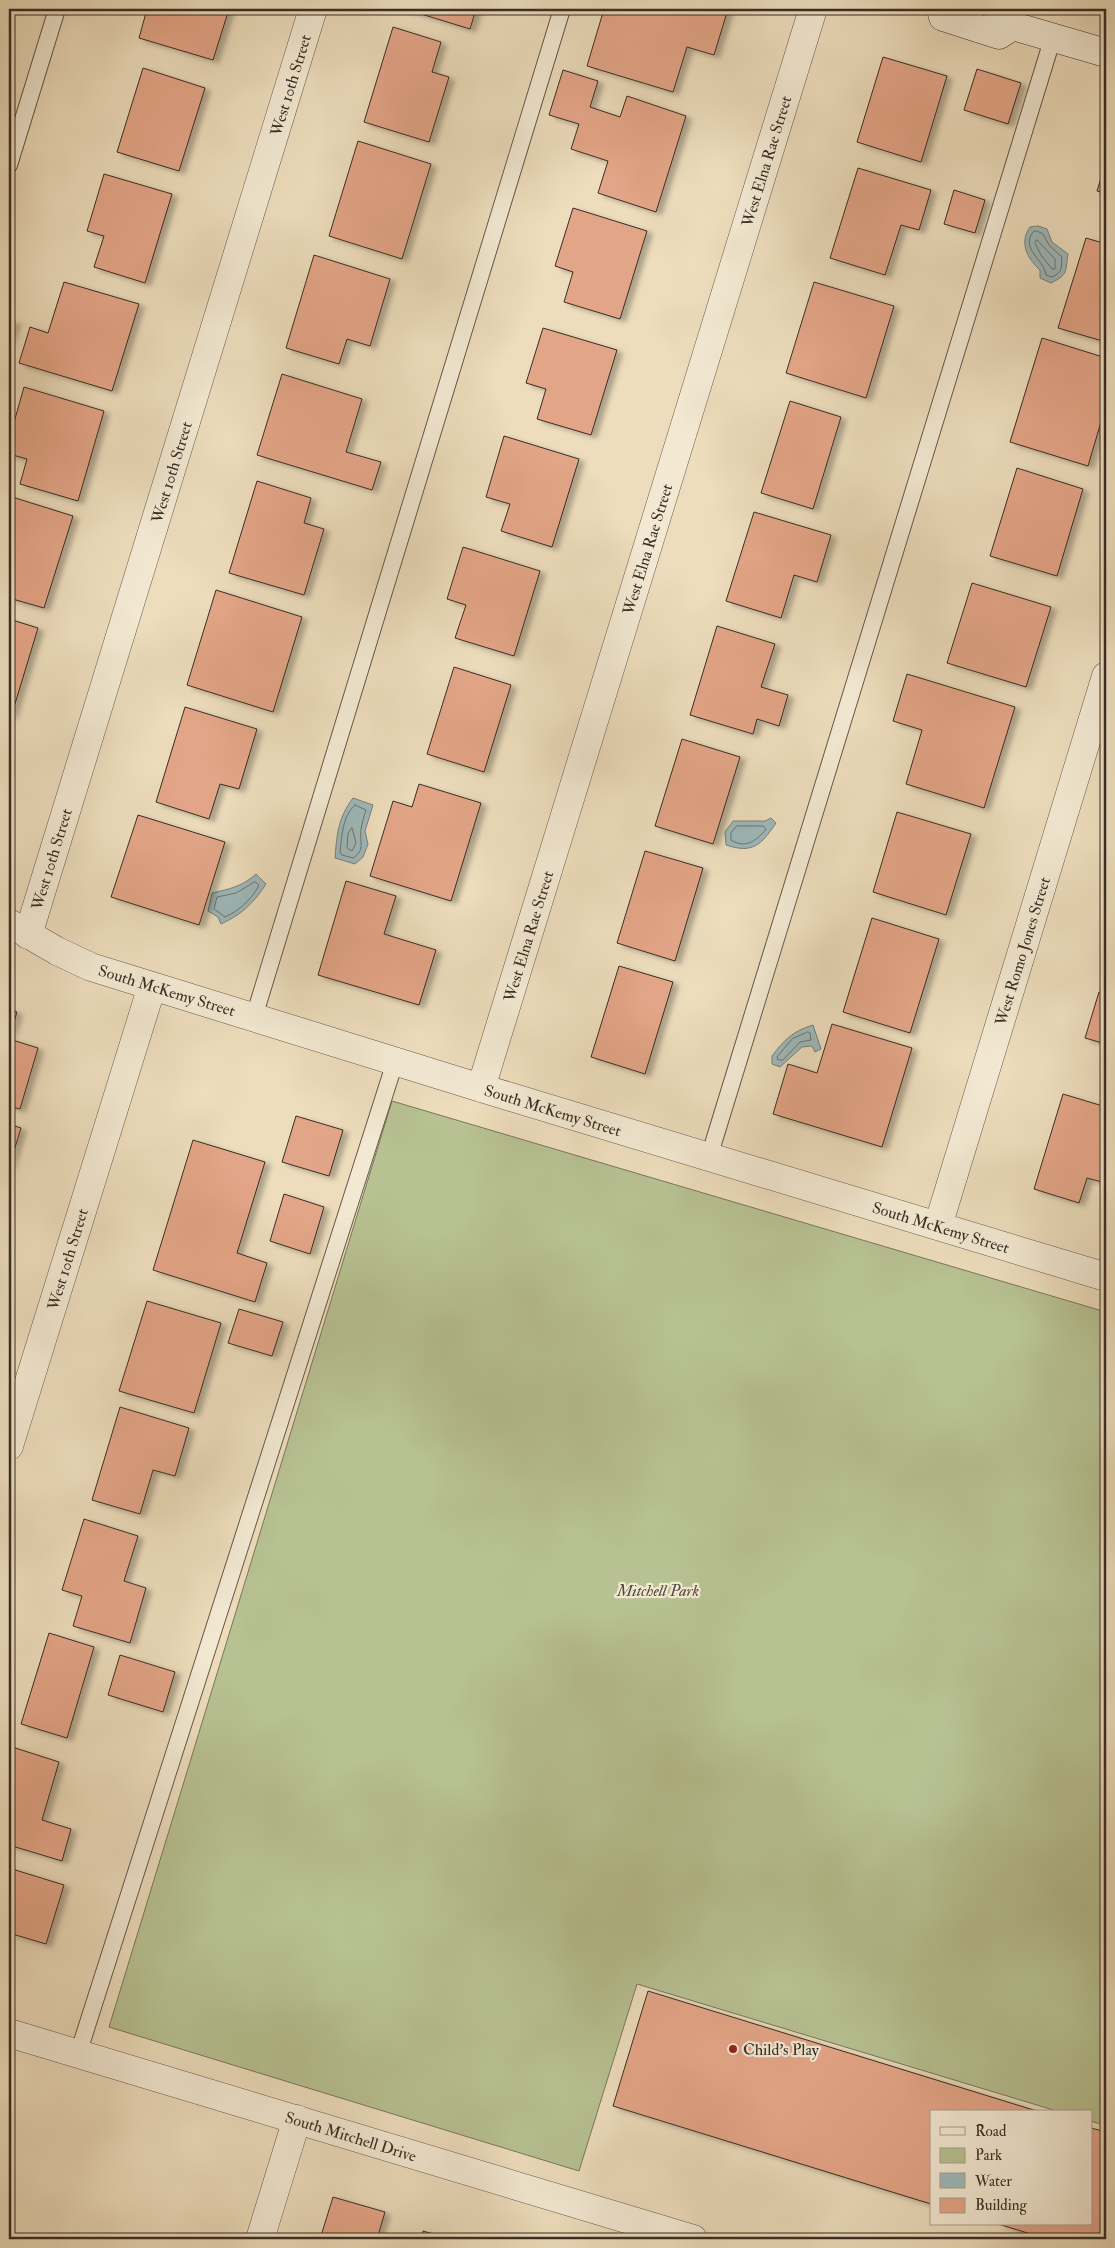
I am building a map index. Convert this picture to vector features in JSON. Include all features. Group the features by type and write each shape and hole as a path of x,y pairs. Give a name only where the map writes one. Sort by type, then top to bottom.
{"street":[{"name":"West 10th Street","path":"18,929 313,9"},
{"name":"West Elna Rae Street","path":"481,1088 813,9"},
{"path":"941,9 943,17 998,35 1005,18 1053,37 1106,53"},
{"name":"West Romo Jones Street","path":"938,1226 1106,676"},
{"name":"South McKemy Street","path":"18,929 91,966 152,986 395,1062 1106,1277"},
{"name":"West 10th Street","path":"9,1446 152,986"},
{"name":"South Mitchell Drive","path":"9,2033 693,2239"},
{"path":"260,2239 297,2119"}],"lane":[{"path":"9,165 57,9"},
{"path":"254,1018 562,9"},
{"path":"709,1157 1053,37"},
{"path":"78,2054 395,1062"}],"green space":[{"name":"Mitchell Park","path":"392,1101 1106,1312 1106,2126 1092,2121 1092,2110 1053,2110 637,1984 579,2171 109,2027"}],"water":[{"path":"1038,226 1047,229 1052,242 1068,254 1065,272 1051,283 1040,278 1040,270 1031,260 1026,250 1025,239 1030,227"},
{"path":"353,798 373,805 365,831 368,844 363,857 355,864 335,858 341,819"},
{"path":"771,818 776,823 766,837 756,846 735,848 726,845 725,832 733,821 765,821"},
{"path":"256,874 266,884 252,903 235,917 221,924 218,917 208,911 212,893 236,886"},
{"path":"813,1025 821,1049 815,1052 812,1046 802,1047 780,1067 772,1064 772,1056 785,1041 794,1033"}],"building":[{"path":"147,9 229,9 213,60 139,38"},
{"path":"405,9 476,9 470,29"},
{"path":"604,9 728,9 714,55 687,47 673,92 587,66"},
{"path":"393,27 441,42 432,72 449,77 429,142 364,122"},
{"path":"883,57 947,76 921,162 857,142"},
{"path":"143,68 205,88 179,171 117,152"},
{"path":"977,69 1021,83 1008,124 964,110"},
{"path":"563,70 598,81 590,107 620,117 627,96 686,116 656,212 598,193 608,161 571,149 579,124 549,115"},
{"path":"358,141 431,164 402,259 329,236"},
{"path":"1106,162 1106,194 1097,191"},
{"path":"858,168 931,190 919,230 901,225 885,275 830,258"},
{"path":"104,174 172,194 145,283 94,267 104,236 87,231"},
{"path":"954,190 985,200 975,233 944,224"},
{"path":"573,208 647,231 620,319 564,302 573,272 555,266"},
{"path":"1086,238 1106,244 1106,342 1058,328"},
{"path":"314,255 390,279 370,346 347,339 339,364 286,348"},
{"path":"64,282 139,304 112,391 19,363 30,327 48,333"},
{"path":"814,282 894,306 866,398 786,373"},
{"path":"9,320 15,322 9,343"},
{"path":"543,328 617,350 591,435 537,419 546,389 526,383"},
{"path":"1042,338 1106,358 1106,405 1088,466 1010,442"},
{"path":"282,374 362,399 346,452 381,462 372,490 257,455"},
{"path":"24,387 104,411 78,501 20,484 27,459 9,454 9,440"},
{"path":"790,401 841,417 813,509 761,493"},
{"path":"504,436 579,459 552,547 501,531 510,504 486,497"},
{"path":"1017,468 1083,489 1057,576 990,556"},
{"path":"257,481 311,498 304,523 324,529 304,595 229,573"},
{"path":"9,496 73,516 44,608 9,598"},
{"path":"754,512 831,535 817,582 794,575 781,618 726,601"},
{"path":"463,547 540,571 514,656 455,638 466,605 447,599"},
{"path":"972,583 1051,607 1026,687 947,663"},
{"path":"216,590 302,617 273,712 187,685"},
{"path":"9,619 38,628 11,717 9,716"},
{"path":"717,626 775,644 761,687 788,695 779,726 757,719 753,734 690,715"},
{"path":"454,667 511,685 484,772 427,754"},
{"path":"907,674 1015,707 984,808 906,784 922,730 893,721"},
{"path":"185,707 257,729 239,789 220,784 209,819 156,802"},
{"path":"682,739 740,757 713,844 655,826"},
{"path":"419,784 481,803 451,901 370,876 393,801 412,807"},
{"path":"897,812 971,834 946,915 873,892"},
{"path":"138,815 225,842 199,925 111,897"},
{"path":"645,851 703,868 675,961 617,943"},
{"path":"346,881 396,896 384,934 436,950 419,1005 318,975"},
{"path":"872,918 939,939 910,1033 843,1012"},
{"path":"619,966 673,982 645,1074 591,1057"},
{"path":"1099,992 1106,994 1106,1044 1085,1038"},
{"path":"9,1009 17,1012 9,1039"},
{"path":"832,1024 912,1048 882,1147 773,1114 788,1064 817,1073"},
{"path":"9,1039 38,1048 20,1109 9,1106"},
{"path":"1063,1094 1106,1107 1106,1183 1087,1178 1079,1203 1034,1189"},
{"path":"296,1116 343,1130 329,1176 282,1162"},
{"path":"9,1124 21,1128 9,1167"},
{"path":"193,1140 265,1162 237,1253 267,1263 255,1302 153,1270"},
{"path":"284,1194 324,1207 310,1254 270,1241"},
{"path":"147,1301 221,1323 194,1413 119,1391"},
{"path":"239,1309 283,1322 272,1356 228,1343"},
{"path":"120,1407 189,1428 175,1476 153,1470 140,1514 92,1500"},
{"path":"84,1519 138,1536 124,1581 146,1588 130,1643 73,1626 82,1596 62,1590"},
{"path":"49,1633 94,1647 67,1738 21,1724"},
{"path":"120,1655 175,1672 163,1712 108,1695"},
{"path":"9,1746 59,1762 42,1820 71,1829 62,1861 9,1845"},
{"path":"9,1868 64,1885 46,1944 9,1933"},
{"name":"Child's Play","path":"648,1991 1034,2110 930,2110 930,2204 613,2106"},
{"path":"1092,2128 1106,2132 1106,2239 1047,2239 1005,2226 1092,2226"},
{"path":"333,2197 385,2212 377,2239 320,2239"},
{"path":"423,2231 450,2239 421,2239"}],"place":[{"name":"Child's Play","path":"733,2049"}]}
